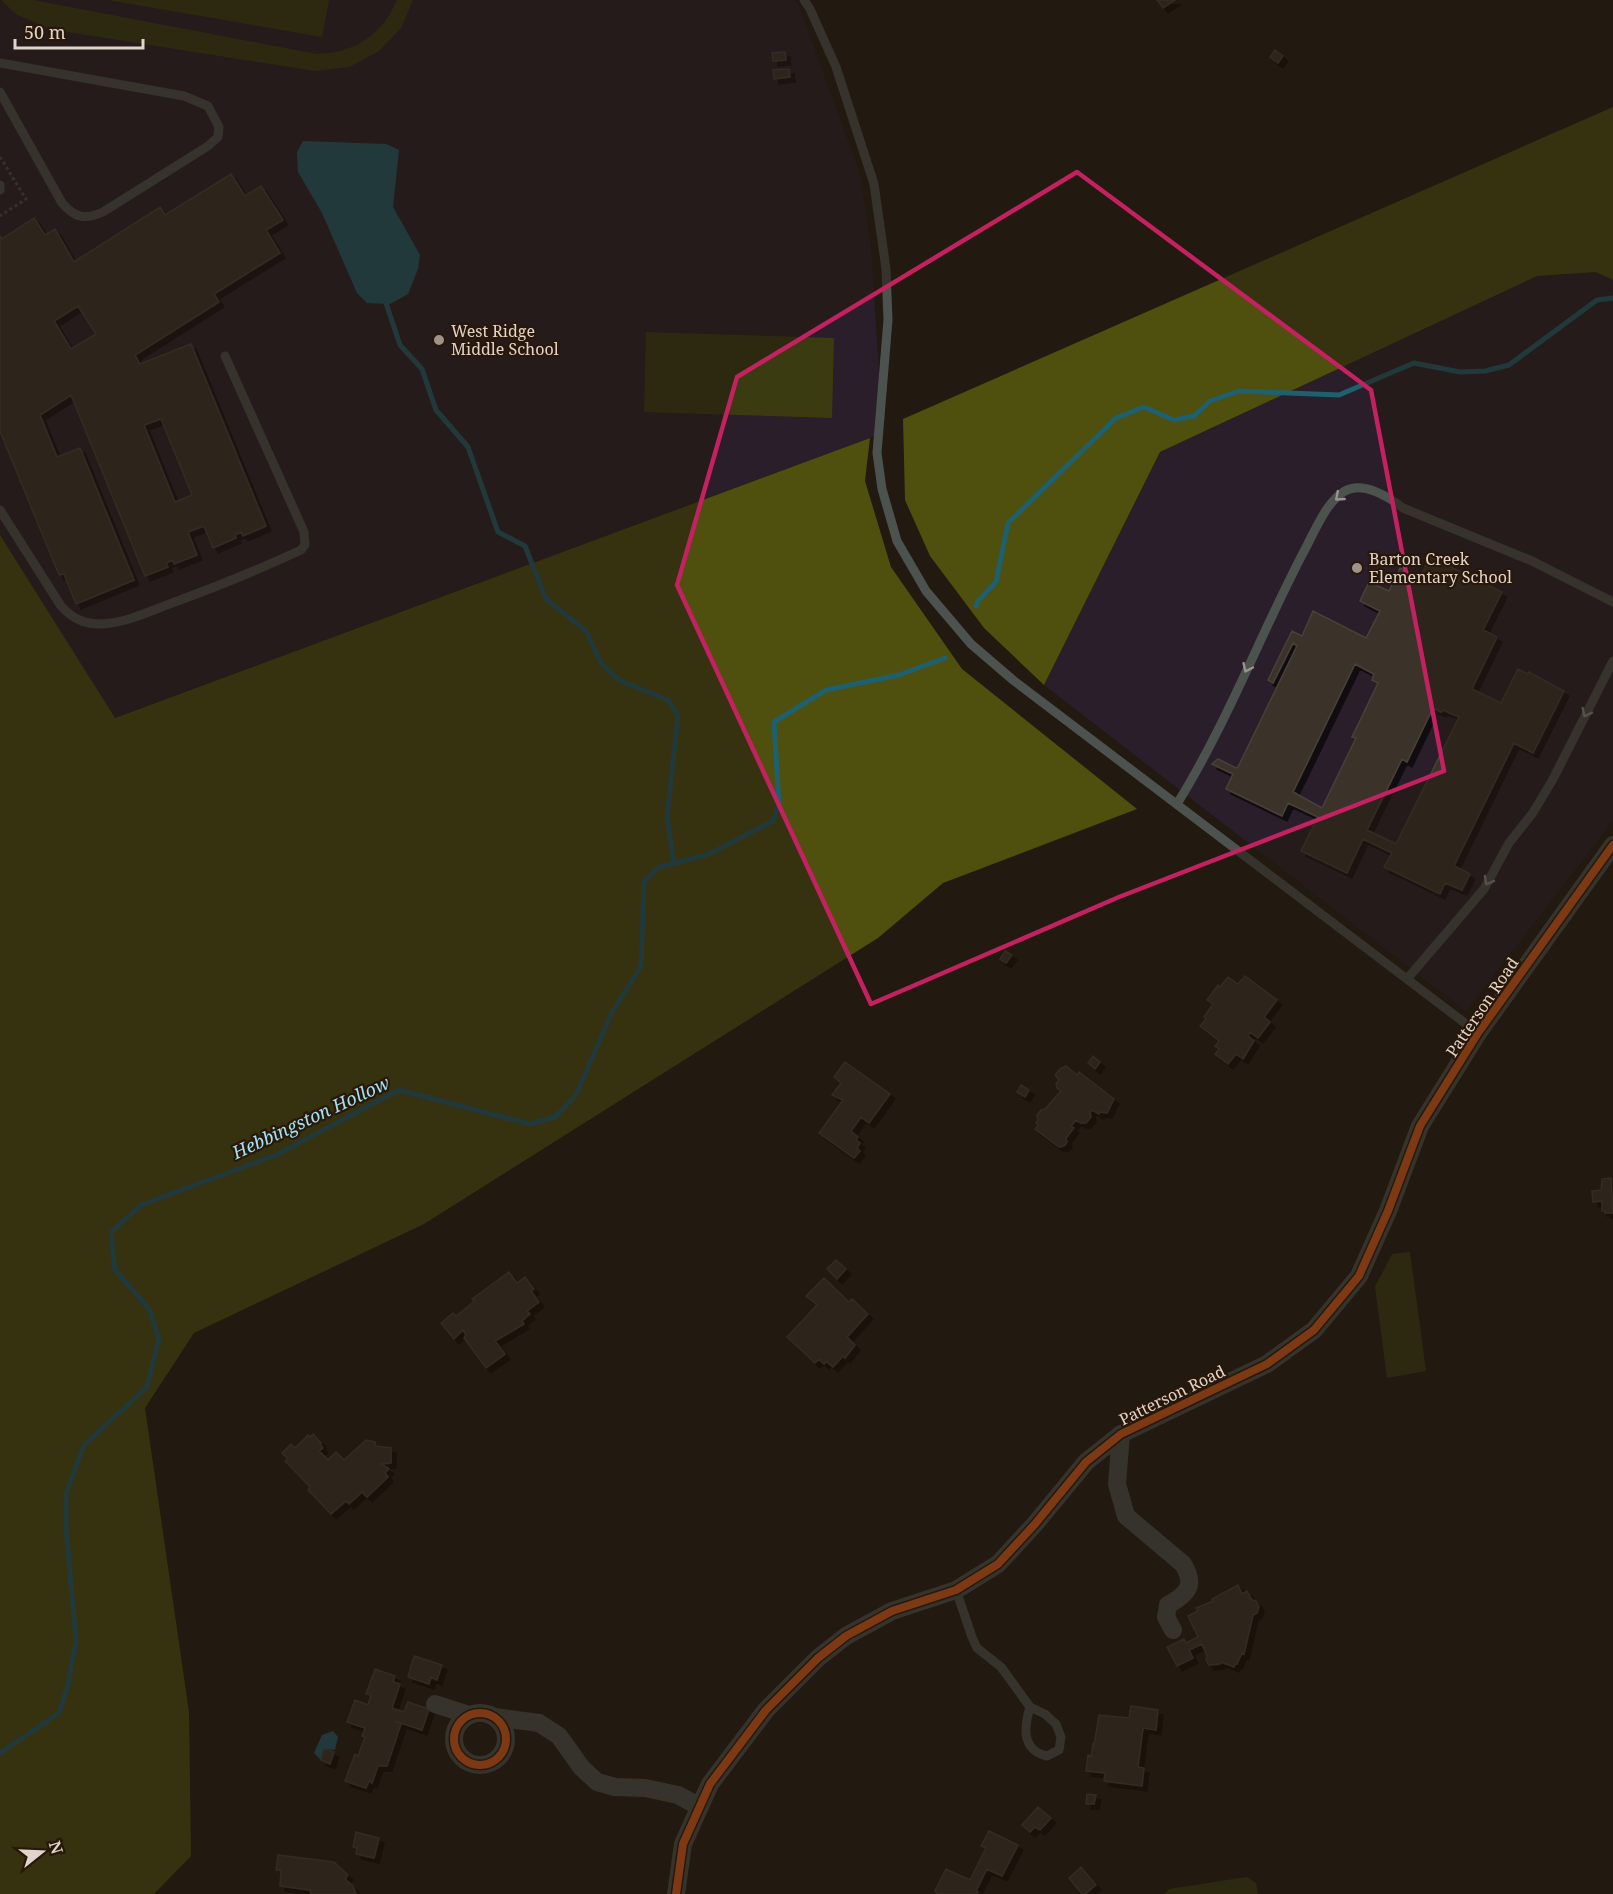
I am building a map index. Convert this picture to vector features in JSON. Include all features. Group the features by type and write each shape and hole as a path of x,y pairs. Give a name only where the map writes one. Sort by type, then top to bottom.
{"street":[{"name":"Patterson Road","path":"676,1894 683,1844 710,1784 766,1710 818,1658 846,1636 892,1611 956,1590 998,1564 1035,1524 1086,1462 1121,1434 1267,1364 1314,1330 1359,1276 1388,1211 1420,1126 1478,1033 1613,844"},
{"path":"1121,1434 1117,1484 1126,1516 1183,1564 1189,1574 1190,1583 1182,1597 1168,1605 1166,1617 1173,1630"},
{"path":"435,1704 469,1715"},
{"path":"494,1717 505,1731 505,1749 500,1757 485,1766 467,1763 460,1758 453,1743 457,1726 469,1715 478,1713 539,1723 559,1736 581,1767 597,1782 615,1787 645,1788 678,1795 700,1807"}],"lane":[{"path":"804,0 836,67 874,184 886,269 888,320 877,453 882,489 897,541 926,591 971,644 1013,680 1478,1033"},
{"path":"0,63 184,96 208,106 219,127 218,137 208,146 103,212 90,218 80,218 71,213 62,203 0,92"},
{"path":"0,185 0,190"},
{"path":"0,510 68,615 79,621 91,623 104,624 129,619 247,575 301,550 305,545 304,532 225,356"},
{"path":"1177,804 1198,770 1281,596 1326,509 1345,491 1360,487 1392,500 1403,508 1532,561 1613,602"},
{"path":"1407,979 1484,889 1509,843 1532,814 1551,781 1613,662"},
{"path":"956,1590 977,1648 1001,1667 1030,1707 1045,1714 1056,1724 1061,1737 1059,1750 1047,1756 1038,1754 1029,1745 1024,1725 1030,1707"}],"highlighted area":[{"path":"1077,172 1371,390 1444,771 1119,897 871,1004 677,585 737,377"}],"shaded area":[{"name":"West Ridge Middle School","path":"0,0 794,0 799,6 860,174 871,247 883,433 114,718 0,535"},
{"path":"1,0 33,0 317,54 343,50 366,40 384,23 397,0 413,0 401,28 379,51 349,67 315,71 49,29 16,14"},
{"path":"108,0 329,0 322,37"},
{"path":"1613,107 1613,280 1596,272 1537,276 1160,452 1044,685 984,628 930,556 905,500 903,419"},
{"name":"Barton Creek Elementary School","path":"1596,272 1613,280 1613,821 1466,1011 1044,685 1160,452 1538,276"},
{"path":"646,332 834,338 832,418 644,412"},
{"path":"870,438 865,481 891,567 962,669 1137,809 943,883 878,938 424,1224 194,1333 145,1408 189,1712 191,1856 154,1894 0,1894 0,535 115,718"},
{"path":"1410,1252 1426,1371 1387,1378 1375,1287 1392,1254"},
{"path":"1247,1877 1256,1883 1258,1894 1165,1894 1169,1889"}],"water":[{"path":"303,141 386,144 399,150 393,207 420,255 418,269 408,294 390,304 367,303 357,293 322,213 298,172 297,152"},
{"path":"333,1731 338,1737 335,1750 325,1749 321,1760 314,1753 322,1735"}],"building":[{"path":"1157,0 1175,0 1163,8"},
{"path":"1275,50 1283,56 1278,63 1270,57"},
{"path":"785,52 786,60 773,61 772,53"},
{"path":"789,69 790,77 774,79 773,70"},
{"path":"231,174 245,196 261,186 283,220 266,230 280,253 214,294 219,302 135,355 140,364 191,344 266,526 243,536 241,532 235,535 236,538 213,548 204,526 188,532 197,555 174,564 173,560 166,563 168,567 145,576 71,395 40,415 57,457 80,448 134,580 76,604 64,574 59,575 0,431 0,236 2,239 34,218 45,235 55,229 74,262 160,207 165,215","holes":["78,306 96,334 71,349 54,321","161,419 192,495 175,502 144,425"]},
{"path":"1430,557 1502,592 1483,630 1497,637 1472,689 1501,703 1518,669 1528,674 1529,672 1564,691 1533,753 1514,743 1454,866 1470,874 1462,890 1445,883 1440,894 1384,867 1392,853 1363,839 1347,873 1301,851 1318,817 1288,803 1282,816 1226,789 1233,774 1212,764 1218,759 1238,767 1297,646 1293,643 1273,683 1268,680 1292,631 1302,636 1313,611 1366,638 1380,611 1360,601 1369,582 1389,591 1400,568 1420,578","holes":["1355,664 1374,674 1372,680 1378,683 1352,737 1356,738 1322,808 1293,792","1433,708 1459,717 1396,844 1367,830 1402,759 1407,762"]},
{"path":"1005,951 1012,955 1006,963 1000,959"},
{"path":"1245,976 1277,1000 1264,1017 1270,1022 1258,1038 1250,1032 1248,1036 1254,1041 1243,1059 1236,1054 1228,1064 1215,1054 1219,1049 1215,1046 1219,1041 1200,1026 1213,1004 1207,1000 1218,985 1220,987 1228,977 1238,984"},
{"path":"1093,1056 1100,1062 1095,1069 1088,1063"},
{"path":"845,1062 890,1094 869,1123 861,1117 851,1131 858,1137 856,1140 860,1143 857,1148 860,1151 854,1158 819,1133 843,1100 832,1095 841,1083 834,1077"},
{"path":"1066,1066 1077,1075 1079,1072 1114,1099 1107,1113 1100,1112 1099,1114 1092,1110 1091,1117 1086,1123 1076,1120 1071,1126 1074,1128 1066,1138 1067,1142 1064,1146 1059,1147 1035,1129 1038,1125 1037,1115 1061,1091 1057,1088 1056,1084 1059,1080 1055,1075"},
{"path":"1021,1085 1029,1090 1025,1097 1017,1092"},
{"path":"1611,1178 1613,1213 1605,1213 1602,1211 1602,1201 1593,1202 1592,1191 1601,1190 1602,1179"},
{"path":"836,1260 846,1269 837,1279 827,1269"},
{"path":"509,1272 517,1283 525,1277 534,1289 531,1291 539,1302 527,1311 530,1314 522,1321 524,1324 495,1341 505,1354 486,1368 464,1338 466,1335 463,1330 454,1339 441,1323 453,1313 456,1316 474,1301 472,1299"},
{"path":"824,1278 849,1302 852,1299 868,1314 847,1337 855,1345 845,1358 843,1356 833,1367 826,1361 824,1364 819,1359 815,1363 787,1337 817,1305 806,1296"},
{"path":"313,1434 323,1448 319,1451 328,1460 336,1452 344,1460 366,1440 375,1442 376,1446 391,1448 391,1463 381,1464 389,1469 385,1473 388,1477 367,1497 362,1492 349,1504 346,1501 331,1514 308,1490 310,1487 285,1461 288,1459 282,1453 291,1444 295,1448 308,1435 310,1437"},
{"path":"1238,1585 1242,1594 1247,1591 1259,1607 1257,1613 1253,1615 1244,1654 1242,1653 1237,1664 1234,1667 1221,1662 1209,1665 1202,1644 1189,1650 1193,1658 1177,1666 1167,1647 1184,1639 1186,1643 1198,1637 1188,1616 1198,1611 1196,1608 1213,1601 1212,1599"},
{"path":"414,1656 442,1665 437,1680 431,1677 429,1684 408,1677"},
{"path":"375,1669 395,1676 393,1682 400,1684 392,1708 404,1712 408,1702 429,1709 422,1730 395,1721 401,1724 387,1766 378,1766 372,1783 369,1781 366,1788 345,1781 355,1754 358,1756 365,1737 362,1736 365,1728 347,1722 355,1700 368,1705 371,1695 366,1694"},
{"path":"1131,1706 1158,1710 1156,1730 1143,1728 1138,1767 1144,1768 1142,1786 1104,1781 1105,1773 1086,1771 1088,1755 1091,1756 1094,1745 1099,1715 1129,1718"},
{"path":"324,1749 334,1752 330,1764 321,1760"},
{"path":"1087,1794 1096,1795 1094,1804 1086,1804"},
{"path":"1038,1807 1051,1818 1040,1830 1035,1827 1030,1832 1022,1825"},
{"path":"989,1831 1018,1845 1002,1876 987,1869 976,1891 977,1894 937,1894 935,1891 946,1869 970,1880 986,1848 981,1846"},
{"path":"356,1832 379,1838 374,1858 356,1854 357,1848 353,1847"},
{"path":"278,1855 334,1862 348,1875 345,1879 353,1886 356,1894 311,1894 310,1890 280,1886 281,1870 276,1870"},
{"path":"1081,1867 1096,1885 1085,1894 1082,1894 1069,1878"}],"waterway":[{"path":"384,297 400,345 422,369 436,410 468,447 498,532 525,546 546,599 586,631 601,663 619,680 668,700 678,716 667,817 674,863"},
{"name":"Hebbingston Hollow","path":"976,606 996,582 1008,523 1116,418 1144,407 1174,420 1194,416 1210,401 1239,391 1339,395 1414,363 1460,372 1485,371 1509,365 1597,300 1613,298"},
{"name":"Hebbingston Hollow","path":"0,1753 59,1713 68,1684 76,1641 66,1528 66,1494 84,1445 147,1387 159,1339 149,1309 115,1270 111,1232 141,1205 276,1155 399,1090 530,1124 555,1117 576,1095 612,1012 641,966 644,882 657,868 709,854 773,821 779,804 774,722 826,690 899,675 945,658"}],"cycle path":[{"path":"676,1894 683,1844 710,1784 766,1710 818,1658 846,1636 892,1611 956,1590 998,1564 1035,1524 1086,1462 1121,1434 1267,1364 1314,1330 1359,1276 1388,1211 1420,1126 1478,1033 1613,845"},
{"path":"475,1713 485,1713 499,1720 506,1739 499,1758 485,1765 475,1765 465,1761 458,1754 454,1744 454,1734 458,1724 465,1717 475,1713"}],"place":[{"name":"West Ridge Middle School","path":"439,340"},
{"name":"Barton Creek Elementary School","path":"1357,568"}]}
